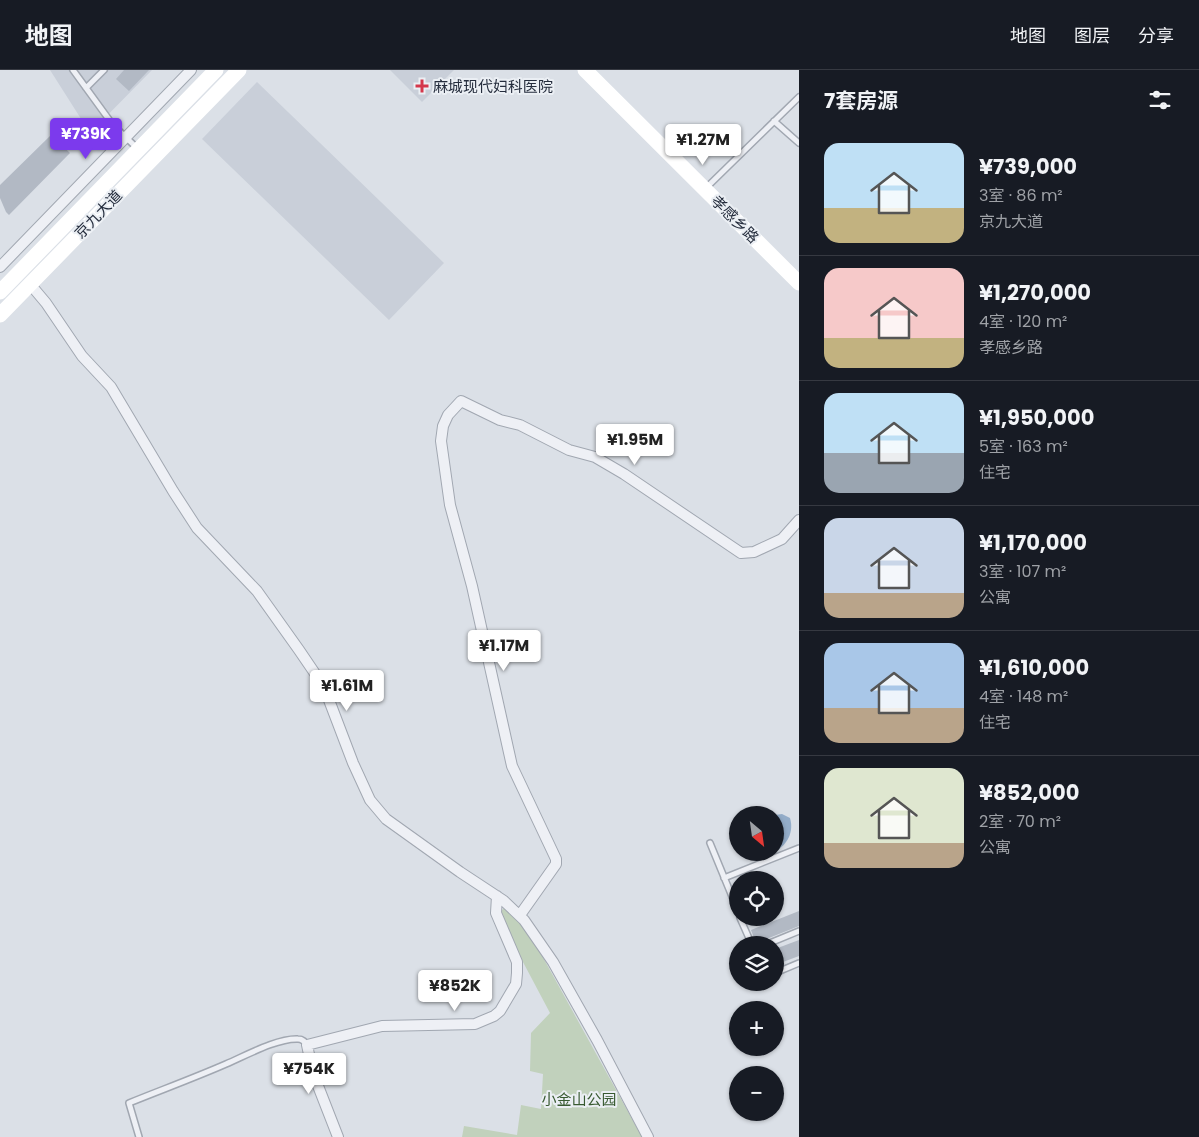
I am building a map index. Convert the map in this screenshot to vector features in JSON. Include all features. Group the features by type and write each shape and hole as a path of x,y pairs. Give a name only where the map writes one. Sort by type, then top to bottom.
{"street":[{"path":"0,267 191,70"},
{"name":"京九大道","path":"0,292 216,70"},
{"name":"京九大道","path":"0,315 239,70"},
{"name":"孝感乡路","path":"585,70 799,283"},
{"path":"30,284 46,303 82,356 111,387 197,528 257,590 316,675 329,700 353,763 370,800 386,819 497,896 520,914 532,929 553,962 648,1137"},
{"path":"520,914 556,864 556,859 512,766 472,586 450,505 440,441 443,426 448,416 461,402 500,420 520,425 570,450 595,457 640,484 741,553 754,552 782,539 799,520"},
{"path":"338,1137 313,1072 307,1045 382,1026 475,1024 500,1012 516,984 517,962 496,912 497,896"}],"lane":[{"path":"73,70 113,125 139,149"},
{"path":"86,88 104,70"},
{"path":"705,189 799,96"},
{"path":"774,121 799,143"},
{"path":"710,843 729,889"},
{"path":"724,878 799,848"},
{"path":"784,937 799,931"},
{"path":"784,969 799,963"},
{"path":"139,1137 129,1103 227,1064 245,1054 278,1043 299,1038 304,1040 307,1045"}],"shaded area":[{"path":"50,70 152,70 90,133"},
{"name":"麻城现代妇科医院","path":"390,70 454,70 422,102"},
{"path":"257,82 444,263 389,320 202,139"}],"green space":[{"name":"小金山公园","path":"504,908 529,932 642,1137 462,1137 464,1126 517,1135 521,1105 541,1109 543,1074 530,1071 531,1033 550,1013 498,915"}],"water":[{"path":"784,815 790,818 791,823 787,841 784,844"}],"building":[{"path":"124,70 149,70 129,91 116,79"},
{"path":"51,135 70,153 9,215 0,198 0,185"},
{"path":"799,911 799,926 774,936 753,936 751,930 761,926 784,926 784,917"},
{"path":"799,940 799,956 784,962 784,946"}],"place":[{"name":"麻城现代妇科医院","path":"422,86"}]}
